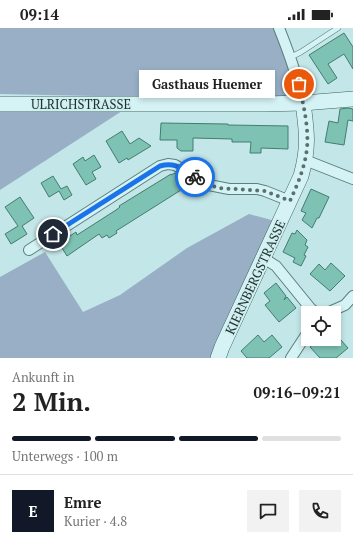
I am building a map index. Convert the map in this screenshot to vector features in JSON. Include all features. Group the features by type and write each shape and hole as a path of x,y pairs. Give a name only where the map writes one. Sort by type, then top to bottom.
{"street":[{"path":"279,28 291,57 303,103"},
{"name":"ULRICHSTRASSE","path":"0,104 264,104 353,99"},
{"name":"KIERNBERGSTRASSE","path":"218,358 301,176 307,147 307,132 303,103"},
{"path":"305,160 353,179"},
{"path":"29,250 160,166 168,164 175,165 210,185 229,189 257,189 290,201"},
{"path":"263,258 276,266 309,306"},
{"path":"341,307 345,305 353,296"},
{"path":"291,358 301,343"}],"lane":[{"path":"291,57 338,28"}],"shaded area":[{"path":"0,28 275,28 293,81 289,94 283,97 275,98 249,92 211,91 191,98 0,94"},
{"path":"0,109 122,111 0,190"},
{"path":"249,214 275,221 214,358 0,358 0,277 45,252 83,312 120,295 187,248"}],"building":[{"path":"344,33 353,47 353,69 344,54 328,64 337,78 328,84 309,55"},
{"path":"340,109 353,109 353,121 348,120 344,145 325,142 329,121 338,123"},
{"path":"161,123 288,126 288,149 261,148 261,153 250,153 251,142 232,142 232,139 193,138 193,151 181,151 177,148 177,140 160,140"},
{"path":"122,131 130,144 139,138 151,146 128,160 127,158 119,163 106,141"},
{"path":"94,155 101,167 92,172 96,179 86,185 73,164 83,157 85,161"},
{"path":"175,173 182,183 178,186 181,190 116,231 117,233 109,238 107,235 102,238 99,234 67,256 59,243 76,232 77,235 116,210 120,207 119,206"},
{"path":"53,176 61,189 67,186 72,195 64,200 59,191 49,197 41,183"},
{"path":"311,189 329,197 319,218 317,218 312,228 302,220 306,213 301,211"},
{"path":"20,197 34,218 22,226 27,234 11,244 5,234 18,226 5,207"},
{"path":"297,230 307,240 305,245 308,247 304,255 306,256 301,266 293,262 295,258 283,252 292,233 295,234"},
{"path":"331,263 345,276 330,291 310,274 319,264 325,270"},
{"path":"276,283 286,296 284,300 287,297 296,308 279,322 265,305 270,301 264,293"},
{"path":"258,335 264,342 272,335 282,347 269,358 247,358 241,351"},
{"path":"341,340 348,348 336,358 320,358 310,347 341,346"}],"way so far":[{"path":"195,177 218,188 257,189 290,201 301,176 307,147 307,132 299,84"}],"place":[{"name":"Gasthaus Huemer","path":"299,84"}],"route":[{"path":"53,234 160,166 168,164 175,165 195,177"}]}
